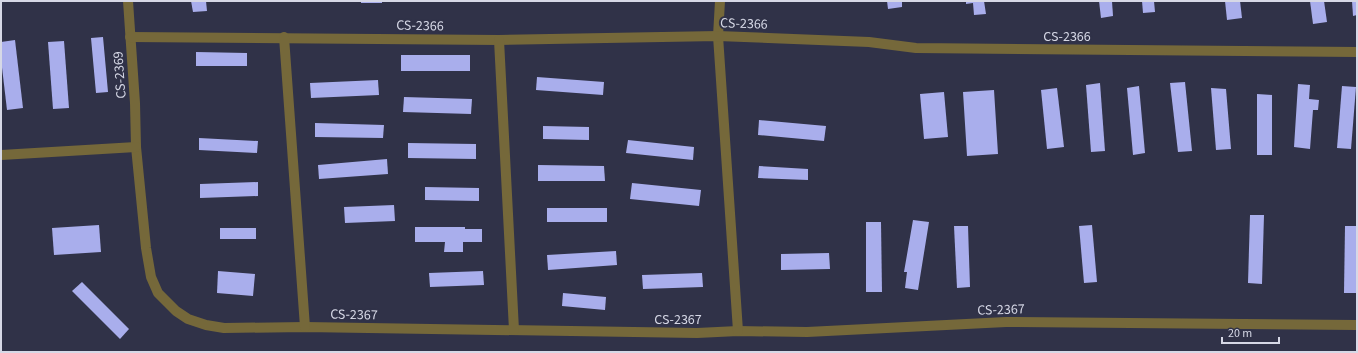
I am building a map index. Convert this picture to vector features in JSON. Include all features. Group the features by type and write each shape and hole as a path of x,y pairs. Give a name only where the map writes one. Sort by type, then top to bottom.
{"street":[{"name":"CS-2369","path":"128,1 136,147"},
{"path":"720,1 718,36 738,331"},
{"name":"CS-2366","path":"130,37 500,40 718,36 869,42 916,48 1357,52"},
{"path":"284,38 305,327"},
{"path":"500,40 514,330"},
{"path":"1,155 136,147"},
{"name":"CS-2367","path":"136,147 146,248 151,277 158,293 176,311 188,319 206,325 224,328 305,327 697,333 738,331 807,332 1006,322 1357,324"}],"building":[{"path":"191,1 206,1 207,11 193,12"},
{"path":"361,1 382,1 382,3 361,3"},
{"path":"887,1 902,1 902,7 888,9"},
{"path":"966,1 984,1 986,14 974,15 973,3 966,4"},
{"path":"1099,1 1112,1 1113,16 1101,18"},
{"path":"1142,1 1154,1 1155,12 1143,13"},
{"path":"1225,1 1240,1 1242,18 1227,20"},
{"path":"1310,1 1324,1 1327,22 1313,24"},
{"path":"1352,1 1357,1 1357,15 1353,16"},
{"path":"103,37 108,92 96,93 91,38"},
{"path":"15,40 23,108 7,110 1,59 1,42"},
{"path":"64,41 69,108 53,109 48,42"},
{"path":"196,52 247,53 247,66 196,66"},
{"path":"401,55 470,55 470,71 401,71"},
{"path":"537,77 604,82 603,95 536,90"},
{"path":"378,80 379,95 311,98 310,83"},
{"path":"1185,82 1192,151 1178,152 1170,83"},
{"path":"1100,83 1105,151 1091,152 1086,85"},
{"path":"1298,84 1310,85 1309,99 1319,100 1318,110 1313,110 1310,149 1294,147"},
{"path":"1139,86 1145,153 1133,155 1127,88"},
{"path":"1342,86 1356,87 1351,149 1337,148"},
{"path":"1057,88 1064,147 1047,149 1041,90"},
{"path":"1211,88 1226,89 1231,149 1216,150"},
{"path":"994,90 998,154 967,156 963,92"},
{"path":"944,92 948,137 924,139 920,94"},
{"path":"1257,94 1272,95 1272,155 1257,155"},
{"path":"404,97 472,99 471,114 403,112"},
{"path":"759,120 826,126 824,141 758,135"},
{"path":"315,123 384,125 383,138 315,137"},
{"path":"543,126 589,127 589,140 543,139"},
{"path":"199,138 258,141 257,153 199,150"},
{"path":"628,140 694,147 693,160 626,153"},
{"path":"408,143 476,144 476,159 408,158"},
{"path":"387,159 388,174 319,179 318,165"},
{"path":"538,165 604,166 605,181 538,181"},
{"path":"759,166 808,169 808,180 758,178"},
{"path":"258,182 258,196 200,198 200,184"},
{"path":"632,183 701,190 699,206 630,199"},
{"path":"425,187 479,188 479,201 425,200"},
{"path":"394,205 395,221 345,223 344,207"},
{"path":"547,208 607,208 607,222 547,222"},
{"path":"1250,215 1264,215 1262,284 1248,283"},
{"path":"913,220 929,222 918,290 905,288 907,272 904,272"},
{"path":"866,222 881,222 882,292 866,292"},
{"path":"99,225 101,252 54,255 52,228"},
{"path":"1092,225 1097,282 1084,283 1079,226"},
{"path":"954,226 968,226 970,287 957,288"},
{"path":"1345,226 1357,226 1357,293 1344,293"},
{"path":"415,227 465,227 465,229 482,229 482,242 463,242 463,252 444,252 445,242 415,242"},
{"path":"220,228 256,228 256,239 220,239"},
{"path":"616,251 617,265 548,270 547,255"},
{"path":"829,253 830,269 781,270 781,254"},
{"path":"218,271 255,274 253,296 217,293"},
{"path":"483,271 484,285 430,287 429,273"},
{"path":"702,273 703,287 643,289 642,275"},
{"path":"82,282 129,329 120,339 72,291"},
{"path":"563,293 606,297 605,310 562,306"}]}
